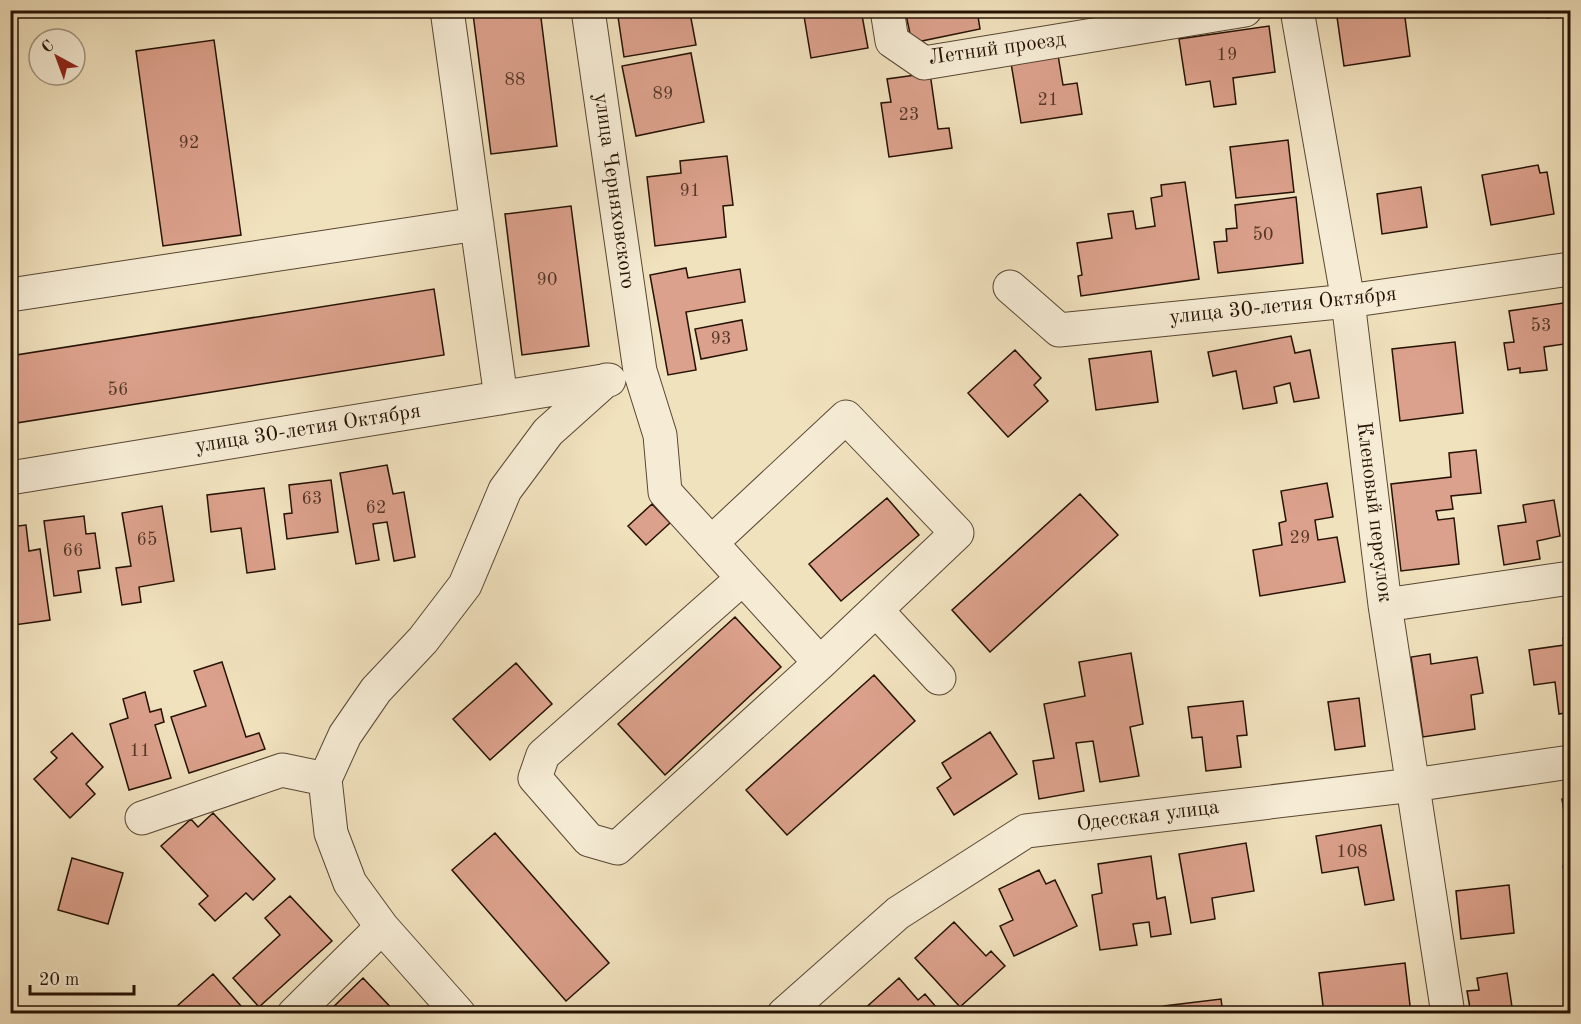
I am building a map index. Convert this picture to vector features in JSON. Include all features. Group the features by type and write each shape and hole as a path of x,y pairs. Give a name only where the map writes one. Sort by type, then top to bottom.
{"street":[{"path":"447,10 501,398"},
{"name":"улица Черняховского","path":"588,10 640,371 660,435 665,492 820,663"},
{"name":"Летний проезд","path":"887,10 892,41 924,63 1245,10"},
{"name":"Кленовый переулок","path":"1297,10 1348,301 1385,605 1448,1014"},
{"path":"10,295 477,224"},
{"name":"улица 30-летия Октября","path":"1010,287 1059,330 1348,301 1570,269"},
{"name":"улица 30-летия Октября","path":"10,478 501,398 606,380 640,371"},
{"name":"улица 30-летия Октября","path":"325,779 345,735 376,690 423,640 465,585 505,490 548,432 606,380"},
{"path":"711,543 846,417 957,533 820,663 617,848 589,840 535,778 543,755 743,578"},
{"path":"1385,605 1570,578"},
{"path":"876,610 939,678"},
{"name":"Одесская улица","path":"784,1014 898,913 1026,831 1413,785 1570,762"},
{"path":"142,818 282,770 325,779 331,833 350,883 382,927 459,1014"},
{"path":"294,1014 382,927"}],"building":[{"path":"499,10 540,10 557,146 491,154 473,14"},
{"path":"617,10 676,10 677,15 690,13 696,45 624,57"},
{"path":"803,10 861,10 868,48 811,58"},
{"path":"905,10 977,10 980,29 912,43"},
{"path":"1336,10 1404,10 1410,56 1344,66"},
{"path":"1545,10 1570,10 1570,15 1547,18"},
{"path":"1269,26 1275,72 1233,78 1236,104 1214,107 1210,81 1186,85 1179,39"},
{"path":"214,40 241,235 163,246 136,51"},
{"path":"691,53 704,122 636,136 622,66"},
{"path":"1058,55 1063,85 1077,83 1082,114 1021,123 1011,63"},
{"path":"930,73 938,129 949,128 952,148 889,157 881,103 891,102 887,79"},
{"path":"1288,140 1294,192 1236,198 1230,147"},
{"path":"727,156 733,205 723,206 726,237 655,246 647,177 681,173 680,161"},
{"path":"1564,162 1570,162 1570,199 1568,199"},
{"path":"1538,165 1540,173 1547,172 1554,214 1491,225 1482,175"},
{"path":"1185,182 1199,279 1081,296 1078,276 1082,275 1077,243 1112,238 1108,214 1133,211 1136,229 1155,226 1151,198 1162,196 1161,185"},
{"path":"1421,187 1427,227 1382,234 1377,194"},
{"path":"1296,197 1303,263 1218,273 1214,242 1227,241 1226,229 1237,228 1235,205"},
{"path":"571,206 589,346 522,355 505,214"},
{"path":"686,268 688,278 740,269 745,302 686,312 696,370 668,375 650,275"},
{"path":"434,289 444,355 10,424 10,356"},
{"path":"1570,302 1570,368 1568,368 1564,344 1544,347 1547,370 1520,373 1520,368 1508,370 1504,343 1514,342 1509,311"},
{"path":"742,320 747,350 701,359 695,329"},
{"path":"1291,336 1295,353 1310,350 1319,398 1294,402 1290,383 1274,387 1277,403 1243,409 1236,371 1213,376 1208,352"},
{"path":"1455,342 1463,413 1400,421 1392,349"},
{"path":"1015,350 1041,378 1034,385 1048,401 1008,437 968,393"},
{"path":"1151,351 1158,402 1096,410 1089,359"},
{"path":"1476,450 1481,493 1451,496 1453,509 1436,511 1438,520 1454,518 1459,564 1401,571 1391,484 1451,477 1449,453"},
{"path":"387,465 393,494 404,492 415,557 394,561 387,522 373,524 379,560 356,564 340,473"},
{"path":"331,480 338,532 287,539 284,514 292,513 289,485"},
{"path":"1327,483 1333,517 1315,520 1318,540 1337,537 1345,582 1260,596 1253,550 1282,545 1279,523 1286,521 1281,491"},
{"path":"264,488 275,569 247,573 241,528 211,532 207,495"},
{"path":"1080,494 1118,535 990,652 952,610"},
{"path":"887,498 919,535 841,601 809,564"},
{"path":"1554,500 1560,536 1537,541 1540,559 1504,565 1498,526 1526,522 1523,505"},
{"path":"652,504 670,523 646,545 628,526"},
{"path":"162,506 174,581 139,587 141,602 122,605 116,568 131,566 122,513"},
{"path":"84,516 86,534 95,533 100,568 78,571 81,592 54,596 44,521"},
{"path":"26,525 29,551 40,549 50,620 14,625 10,605 10,527"},
{"path":"735,617 781,667 665,775 618,724"},
{"path":"1570,637 1570,712 1559,714 1555,682 1534,685 1529,650 1564,645 1563,638"},
{"path":"1131,653 1143,724 1130,727 1139,776 1100,782 1093,741 1076,743 1084,791 1039,799 1033,761 1054,758 1044,704 1085,696 1079,662"},
{"path":"1430,654 1431,664 1477,657 1483,693 1471,695 1475,729 1423,737 1411,657"},
{"path":"222,662 246,737 259,733 265,749 189,773 171,717 206,706 194,671"},
{"path":"516,663 552,704 490,760 453,719"},
{"path":"874,675 915,721 787,835 746,790"},
{"path":"145,692 150,712 161,709 164,722 155,725 171,778 129,790 110,724 128,718 123,699"},
{"path":"1359,698 1365,746 1335,750 1328,702"},
{"path":"1243,701 1247,735 1237,736 1241,767 1206,771 1202,737 1192,738 1188,707"},
{"path":"990,732 1017,774 954,815 937,788 951,778 942,763"},
{"path":"72,733 103,767 86,784 95,794 70,818 34,779 57,758 51,752"},
{"path":"1570,797 1570,849 1562,799"},
{"path":"213,813 275,879 253,900 246,893 215,921 199,904 208,896 161,846 191,819 198,827"},
{"path":"1381,825 1394,900 1365,905 1358,867 1322,873 1316,836"},
{"path":"495,833 609,963 566,1001 452,870"},
{"path":"1246,843 1254,891 1212,898 1215,919 1191,923 1179,854"},
{"path":"1151,856 1157,899 1165,897 1171,934 1151,937 1149,922 1133,924 1137,945 1100,950 1092,895 1102,893 1098,864"},
{"path":"72,858 123,873 108,924 58,910"},
{"path":"1570,865 1570,903 1569,903 1563,866"},
{"path":"1039,870 1046,884 1055,880 1077,926 1014,956 1000,926 1013,920 999,889"},
{"path":"1509,885 1514,933 1461,939 1456,891"},
{"path":"290,896 332,941 259,1007 233,978 280,935 265,918"},
{"path":"954,922 986,956 991,951 1005,966 960,1007 915,958"},
{"path":"1405,963 1411,1014 1324,1014 1319,973"},
{"path":"1507,973 1513,1014 1471,1014 1467,991 1479,990 1477,978"},
{"path":"213,974 248,1014 182,1014 176,1007"},
{"path":"363,978 397,1014 326,1014"},
{"path":"899,978 918,1000 925,994 942,1014 866,1014 863,1010"},
{"path":"1221,999 1223,1014 1165,1014 1164,1006"}]}
